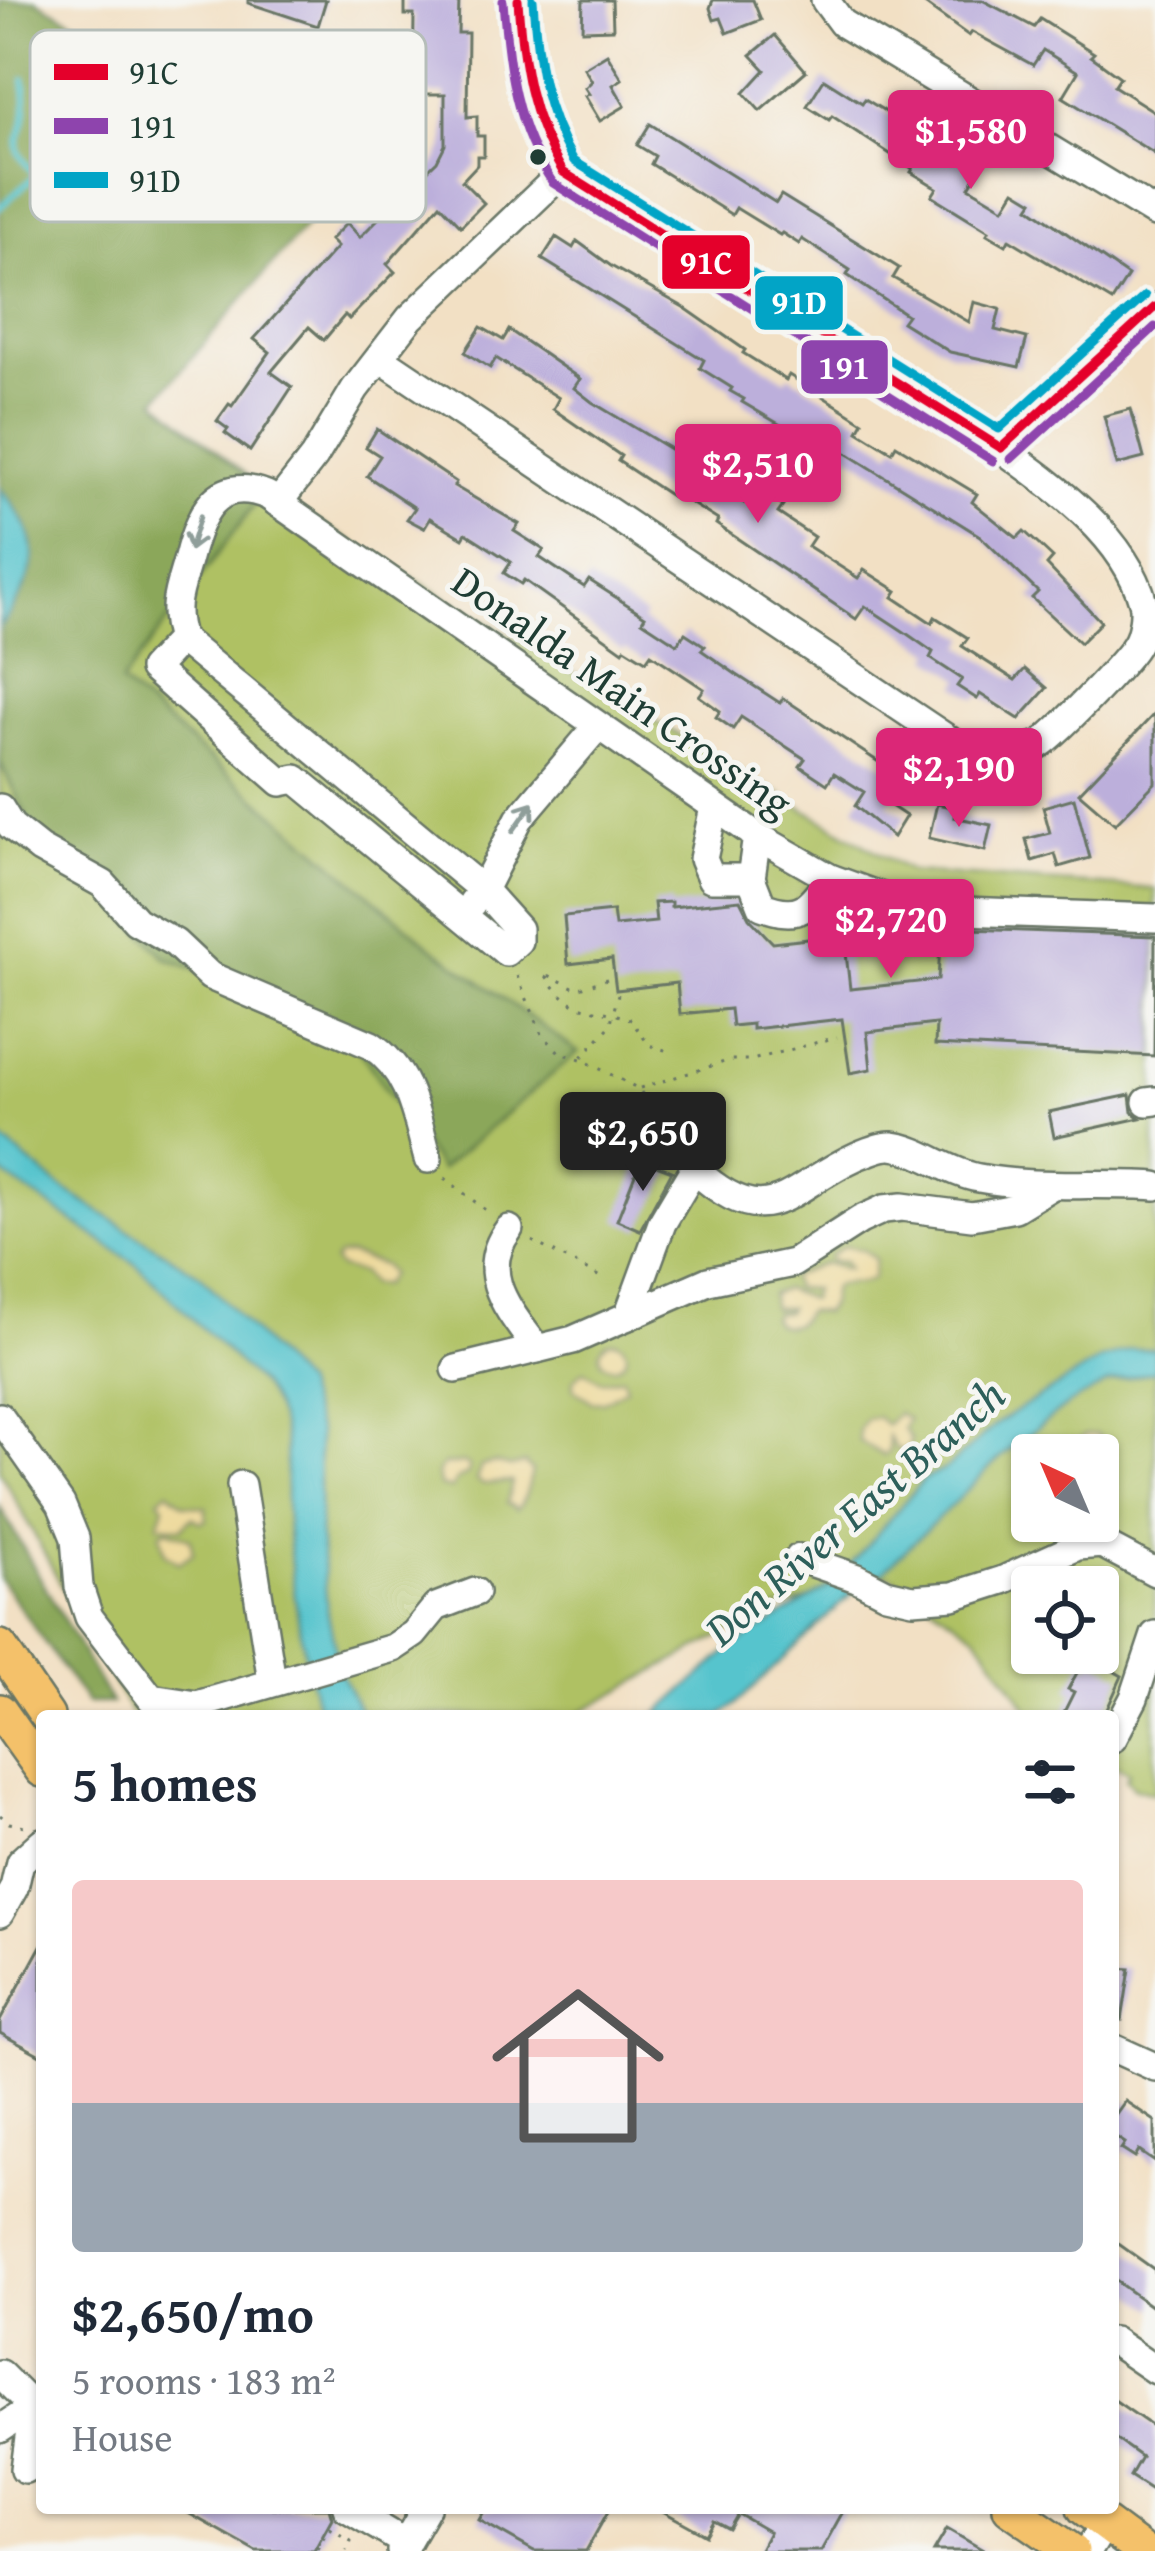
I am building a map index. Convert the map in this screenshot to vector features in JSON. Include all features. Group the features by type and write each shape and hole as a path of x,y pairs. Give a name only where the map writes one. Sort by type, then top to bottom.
{"main road":[{"path":"0,1647 43,1710"},
{"path":"0,1711 36,1762"},
{"path":"1019,2514 1072,2551"},
{"path":"1092,2527 1142,2551"}],"street":[{"path":"380,358 958,746 984,756 1010,754 1043,743 1137,644 1145,607 1123,554 1053,488 1001,448 563,172 539,136 524,89 518,0"},
{"path":"825,0 842,23 1155,213"},
{"path":"181,639 153,669 281,782 296,779 506,952 518,940 518,929 483,890 181,639 172,614 199,515 219,496 247,488 278,502 410,318 563,172"},
{"path":"1001,448 1155,307"},
{"name":"Donalda Main Crossing","path":"278,502 714,807 830,878 893,902 938,910 1155,918"},
{"path":"461,915 483,890 519,819 597,727"},
{"path":"714,807 703,859 710,878 751,878"},
{"path":"0,808 11,826 103,884 136,921 175,943 210,976 388,1057 403,1076 428,1159"},
{"path":"757,836 751,878 762,905 784,914 802,910 830,878"},
{"path":"628,1316 662,1223 694,1169 715,1188 740,1200 769,1203 797,1195 830,1169 890,1145 975,1178 1051,1186 1104,1182 1155,1186"},
{"path":"456,1369 573,1340 708,1281 793,1263 884,1209 972,1216 1015,1208 1051,1186"},
{"path":"509,1229 494,1266 496,1290 537,1349"},
{"path":"0,1417 61,1504 75,1538 79,1587 89,1617 151,1698 197,1705 393,1648 414,1634 436,1607 475,1592"},
{"path":"241,1485 285,1677"},
{"path":"804,1560 913,1599 953,1596 1003,1580 1078,1546 1102,1544 1155,1572"},
{"path":"1119,1731 1145,1702 1155,1635"},
{"path":"0,1913 36,1836"},
{"path":"1119,2051 1155,2067"},
{"path":"1119,2345 1155,2370"},
{"path":"0,2374 36,2405"},
{"path":"0,2429 36,2408"},
{"path":"25,2469 36,2417"},
{"path":"355,2514 404,2547 422,2514"}],"path":[{"path":"506,952 542,1034 560,1053 638,1088 694,1169"},
{"path":"607,979 578,989 544,973 560,997 575,1007 630,1019 649,1045 671,1052"},
{"path":"581,1059 616,1014 618,994"},
{"path":"638,1088 731,1060 752,1060 837,1037"},
{"path":"0,1815 36,1834"},
{"path":"317,2549 329,2528 351,2541 346,2551"}],"green space":[{"path":"0,0 36,0 89,30 30,30 30,222 309,222 156,400 265,491 121,683 430,946 578,1052 440,1170 345,1029 166,958 116,905 36,836 0,762"},
{"path":"265,491 911,872 1155,889 1155,1794 1133,1787 1126,1779 1129,1772 1119,1767 1119,1710 1029,1710 976,1634 889,1575 761,1614 584,1710 129,1710 0,1471 0,762 36,836 345,1029 375,1072 577,1052 430,946 120,683"},
{"path":"0,1507 111,1703 87,1703 0,1579"}],"sand":[{"path":"844,1246 863,1250 875,1259 872,1279 833,1287 823,1313 806,1311 794,1325 776,1324 775,1313 789,1308 772,1308 771,1294 784,1289 810,1299 813,1289 794,1288 790,1277 824,1263 848,1269 845,1262 831,1261 829,1256"},
{"path":"349,1254 383,1265 390,1274 383,1285 370,1285 361,1273 339,1268 334,1262 338,1256"},
{"path":"613,1341 626,1354 613,1367 600,1354"},
{"path":"584,1370 601,1381 623,1377 626,1388 604,1401 592,1402 574,1389 574,1379"},
{"path":"898,1413 908,1419 903,1428 911,1440 906,1452 896,1449 888,1437 889,1451 884,1456 859,1441 859,1429 866,1419 877,1417 886,1425"},
{"path":"525,1463 532,1471 517,1509 507,1503 512,1482 483,1484 476,1480 481,1466 511,1467"},
{"path":"443,1465 469,1466 468,1474 451,1489 439,1486 437,1474"},
{"path":"168,1491 184,1504 206,1507 206,1520 192,1517 182,1528 158,1524 164,1506 159,1499"},
{"path":"165,1529 190,1538 193,1553 179,1563 165,1554 160,1533"}],"water":[{"path":"0,488 26,526 33,557 24,589 0,628"},
{"path":"0,1138 59,1186 201,1276 302,1384 318,1432 320,1536 328,1614 340,1671 359,1710 318,1710 295,1595 284,1436 262,1386 137,1265 0,1172"},
{"path":"1131,1349 1155,1349 1155,1371 1108,1383 1067,1405 1030,1434 1011,1434 1011,1449 729,1710 663,1710 731,1648 835,1583 923,1480 947,1468 999,1422 1100,1360"}],"building":[{"path":"248,0 326,0 318,26"},
{"path":"405,0 459,0 458,33 468,33 467,117 477,116 484,156 477,156 477,165 462,181 484,203 461,226 440,204 426,220 426,172 445,145 445,94 426,94 426,30 414,30 414,15 405,15"},
{"path":"583,0 612,0 613,29 582,30"},
{"path":"713,0 753,0 761,20 727,33 721,18 714,20"},
{"path":"919,0 982,0 1034,27 1040,19 1094,53 1091,56 1120,77 1114,86 1155,112 1155,154 1063,97 1078,72 1043,50 1033,65 972,32 969,36"},
{"path":"775,35 806,71 760,111 744,93 765,70 751,55"},
{"path":"607,54 622,79 613,85 625,106 600,121 585,96 592,81 584,68"},
{"path":"824,79 862,103 865,99 904,129 979,171 969,187 1004,208 1015,190 1033,201 1029,207 1128,276 1112,301 1009,239 1006,245 987,234 989,231 932,196 937,188 913,169 832,116 829,120 807,106"},
{"path":"650,124 776,203 781,195 899,268 893,278 969,322 974,302 1000,309 995,330 1027,338 1019,367 950,352 902,322 907,315 802,239 799,244 736,208 732,215 651,164 655,156 637,145"},
{"path":"375,222 424,222 387,264 395,272 349,319 345,315 324,340 309,327 271,372 292,387 250,451 217,421 270,352 254,339 337,247 330,240 347,223 360,237"},
{"path":"556,237 573,248 577,241 685,308 743,353 786,380 789,375 863,422 858,431 892,452 896,445 977,494 972,502 1017,538 1024,531 1053,558 1047,565 1101,622 1080,643 1032,598 1038,592 980,536 845,452 840,460 742,402 732,388 700,368 704,360 542,259"},
{"path":"481,327 503,340 509,330 580,379 574,388 592,402 700,467 696,472 744,503 747,499 759,507 767,495 783,506 778,513 814,537 808,546 858,578 864,570 897,591 893,597 932,623 935,617 968,638 962,646 1015,680 1025,669 1047,688 1019,719 980,694 977,699 957,686 962,679 930,658 933,652 903,631 865,606 856,619 716,524 718,520 618,461 621,456 553,409 559,398 496,358 490,368 465,352"},
{"path":"1131,409 1144,458 1117,465 1104,416"},
{"path":"377,429 456,482 454,486 519,524 514,531 544,550 539,557 584,587 589,580 645,616 642,621 677,644 685,633 737,675 780,703 783,698 904,779 888,804 906,816 893,837 855,806 864,792 834,773 827,784 800,766 805,759 741,717 733,729 716,717 720,711 699,696 704,689 651,654 646,661 623,651 524,580 521,584 504,573 511,562 466,533 463,538 430,518 424,528 407,519 415,508 367,476 380,456 366,447"},
{"path":"1155,713 1155,783 1115,824 1079,793"},
{"path":"1074,798 1090,858 1059,867 1055,854 1032,861 1026,839 1050,833 1043,807"},
{"path":"937,804 956,808 954,817 991,825 985,851 929,838"},
{"path":"740,900 749,918 773,943 844,935 850,989 938,980 941,928 1155,936 1154,1056 935,1045 936,1024 867,1032 871,1069 850,1073 842,1019 752,1029 752,1024 732,1026 730,1009 680,1014 677,983 616,990 612,959 568,964 564,916 613,911 615,926 656,922 654,903 671,902 671,907"},
{"path":"1130,1095 1132,1112 1140,1118 1054,1137 1049,1112"},
{"path":"641,1159 672,1171 640,1230 617,1220"},
{"path":"1076,1674 1122,1676 1107,1710 1065,1710 1074,1692 1068,1689"},
{"path":"36,1955 36,2053 0,2033 0,2021"},
{"path":"1119,1968 1130,1969 1119,2020"},
{"path":"1125,2101 1155,2121 1155,2162 1139,2151 1135,2158 1121,2149 1125,2143 1119,2139 1119,2110"},
{"path":"1119,2244 1155,2270 1155,2309 1119,2283"},
{"path":"1119,2403 1155,2428 1155,2492 1130,2476 1141,2457 1119,2441"},
{"path":"190,2514 331,2514 314,2551 256,2551"},
{"path":"482,2514 607,2514 586,2551 534,2551 479,2520"},
{"path":"668,2514 738,2514 729,2529 714,2521 706,2535"},
{"path":"738,2514 842,2514 821,2551 759,2551 769,2532"},
{"path":"947,2529 985,2551 934,2551"}],"waterway":[{"path":"24,79 26,110 18,148 30,168"},
{"path":"0,207 30,181"}],"transit line":[{"name":"91C","path":"518,0 530,89 563,172 1001,448"},
{"name":"91D","path":"533,0 543,84 574,161 999,429 1145,296"},
{"name":"191","path":"503,1 522,118 553,183 993,461"},
{"name":"91C","path":"1001,448 1155,307"},
{"name":"191","path":"1011,459 1155,327"}],"water label":[{"name":"Don River East Branch","path":"854,1511"}]}
